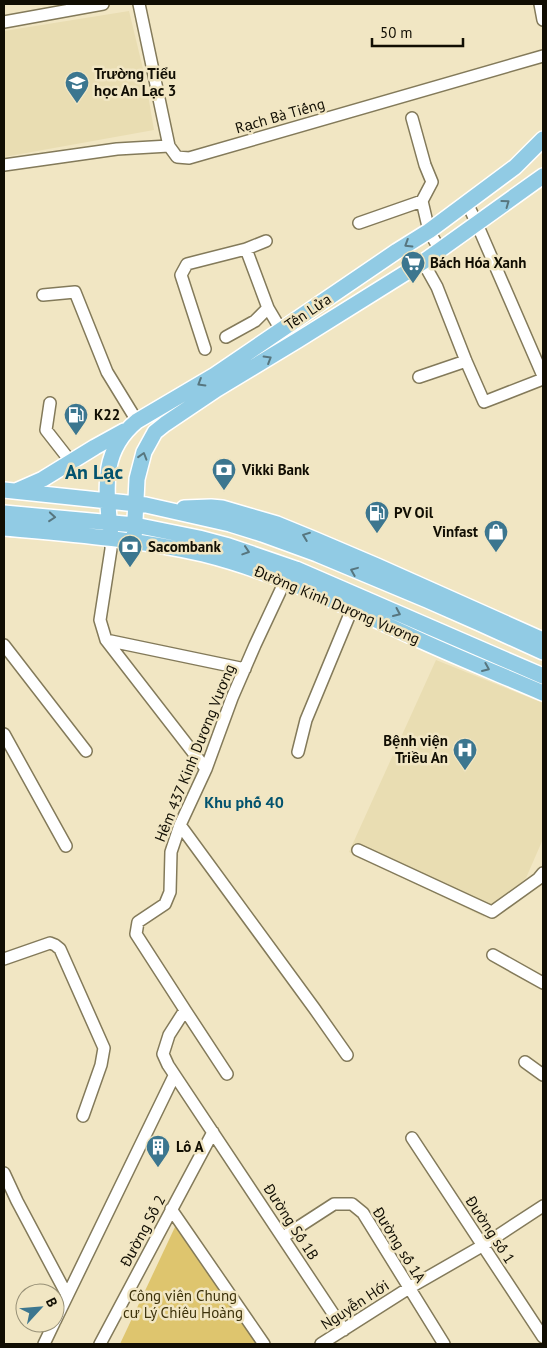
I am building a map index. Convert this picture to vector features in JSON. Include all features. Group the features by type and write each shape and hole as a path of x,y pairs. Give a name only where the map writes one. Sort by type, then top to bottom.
{"main road":[{"name":"Tên Lửa","path":"111,530 108,476 113,452 121,438 133,425 215,375 429,231 515,167 543,139"},
{"name":"Tên Lửa","path":"135,533 138,479 144,452 152,436 160,428 217,389 423,262 542,180"},
{"path":"10,491 43,479 133,425"},
{"path":"10,491 137,504 230,524 289,544 543,640"},
{"name":"Đường Kinh Dương Vương","path":"4,513 111,530 199,538 275,561 296,569 466,651 543,693"},
{"name":"Đường Kinh Dương Vương","path":"4,528 111,530"},
{"name":"Đường Kinh Dương Vương","path":"135,533 249,567 352,609 466,651 543,676"},
{"path":"466,651 481,618"},
{"path":"481,618 543,652"}],"street":[{"path":"4,22 103,4"},
{"path":"4,165 117,149 169,146 139,4"},
{"path":"540,4 543,20"},
{"name":"Rạch Bà Tiếng","path":"169,146 177,157 189,158 543,56"},
{"path":"412,118 425,165 432,182 422,201 429,231 440,250"},
{"path":"359,223 422,201"},
{"path":"423,262 437,287 484,402 543,378 467,203"},
{"path":"205,349 181,275 187,264 246,249 266,241"},
{"path":"246,249 268,308 281,330"},
{"path":"43,295 74,292 107,372 133,425"},
{"path":"226,338 255,321 268,308"},
{"path":"419,377 466,361"},
{"path":"50,403 46,430 71,462"},
{"path":"111,530 111,550 100,620 106,640 206,769"},
{"name":"Hẻm 437 Kinh Dương Vương","path":"227,1074 136,934 138,922 165,904 170,892 171,852 180,825 206,769 232,698 285,581"},
{"path":"298,752 306,720 352,609"},
{"path":"106,640 245,669"},
{"path":"4,644 86,751"},
{"path":"4,734 66,846"},
{"path":"180,825 347,1055"},
{"path":"358,850 492,912 541,876 543,865"},
{"path":"4,959 50,944 60,949 104,1048 101,1065 83,1116"},
{"path":"493,955 543,983"},
{"path":"185,1010 169,1035 162,1054 174,1076 213,1132"},
{"path":"525,1062 543,1075"},
{"path":"65,1299 174,1076"},
{"name":"Đường Số 2","path":"100,1344 213,1132"},
{"name":"Đường Số 1B","path":"213,1132 344,1330"},
{"name":"Đường số 1","path":"412,1138 543,1336"},
{"path":"4,1173 16,1202 67,1295"},
{"name":"Đường số 1A","path":"283,1237 334,1204 352,1204 362,1213 444,1344"},
{"name":"Nguyễn Hới","path":"321,1344 409,1288 482,1246 543,1206"},
{"path":"171,1209 264,1344"}],"shaded area":[{"name":"Trường Tiểu học An Lạc 3","path":"129,11 145,77 154,130 4,157 4,31"},
{"name":"Bệnh viện Triều An","path":"436,660 543,703 543,839 526,878 484,917 349,852"}],"green space":[{"name":"Công viên Chung cư Lý Chiêu Hoàng","path":"175,1227 181,1227 256,1344 120,1344"}],"place":[{"name":"Trường Tiểu học An Lạc 3","path":"77,104"},
{"name":"Bách Hóa Xanh","path":"413,284"},
{"name":"K22","path":"76,436"},
{"name":"Vikki Bank","path":"224,491"},
{"name":"PV Oil","path":"377,534"},
{"name":"Vinfast","path":"496,553"},
{"name":"Sacombank","path":"130,568"},
{"name":"Bệnh viện Triều An","path":"465,771"},
{"name":"Lô A","path":"158,1168"}],"district":[{"name":"An Lạc","path":"94,472"},
{"name":"Khu phố 40","path":"244,802"}]}
